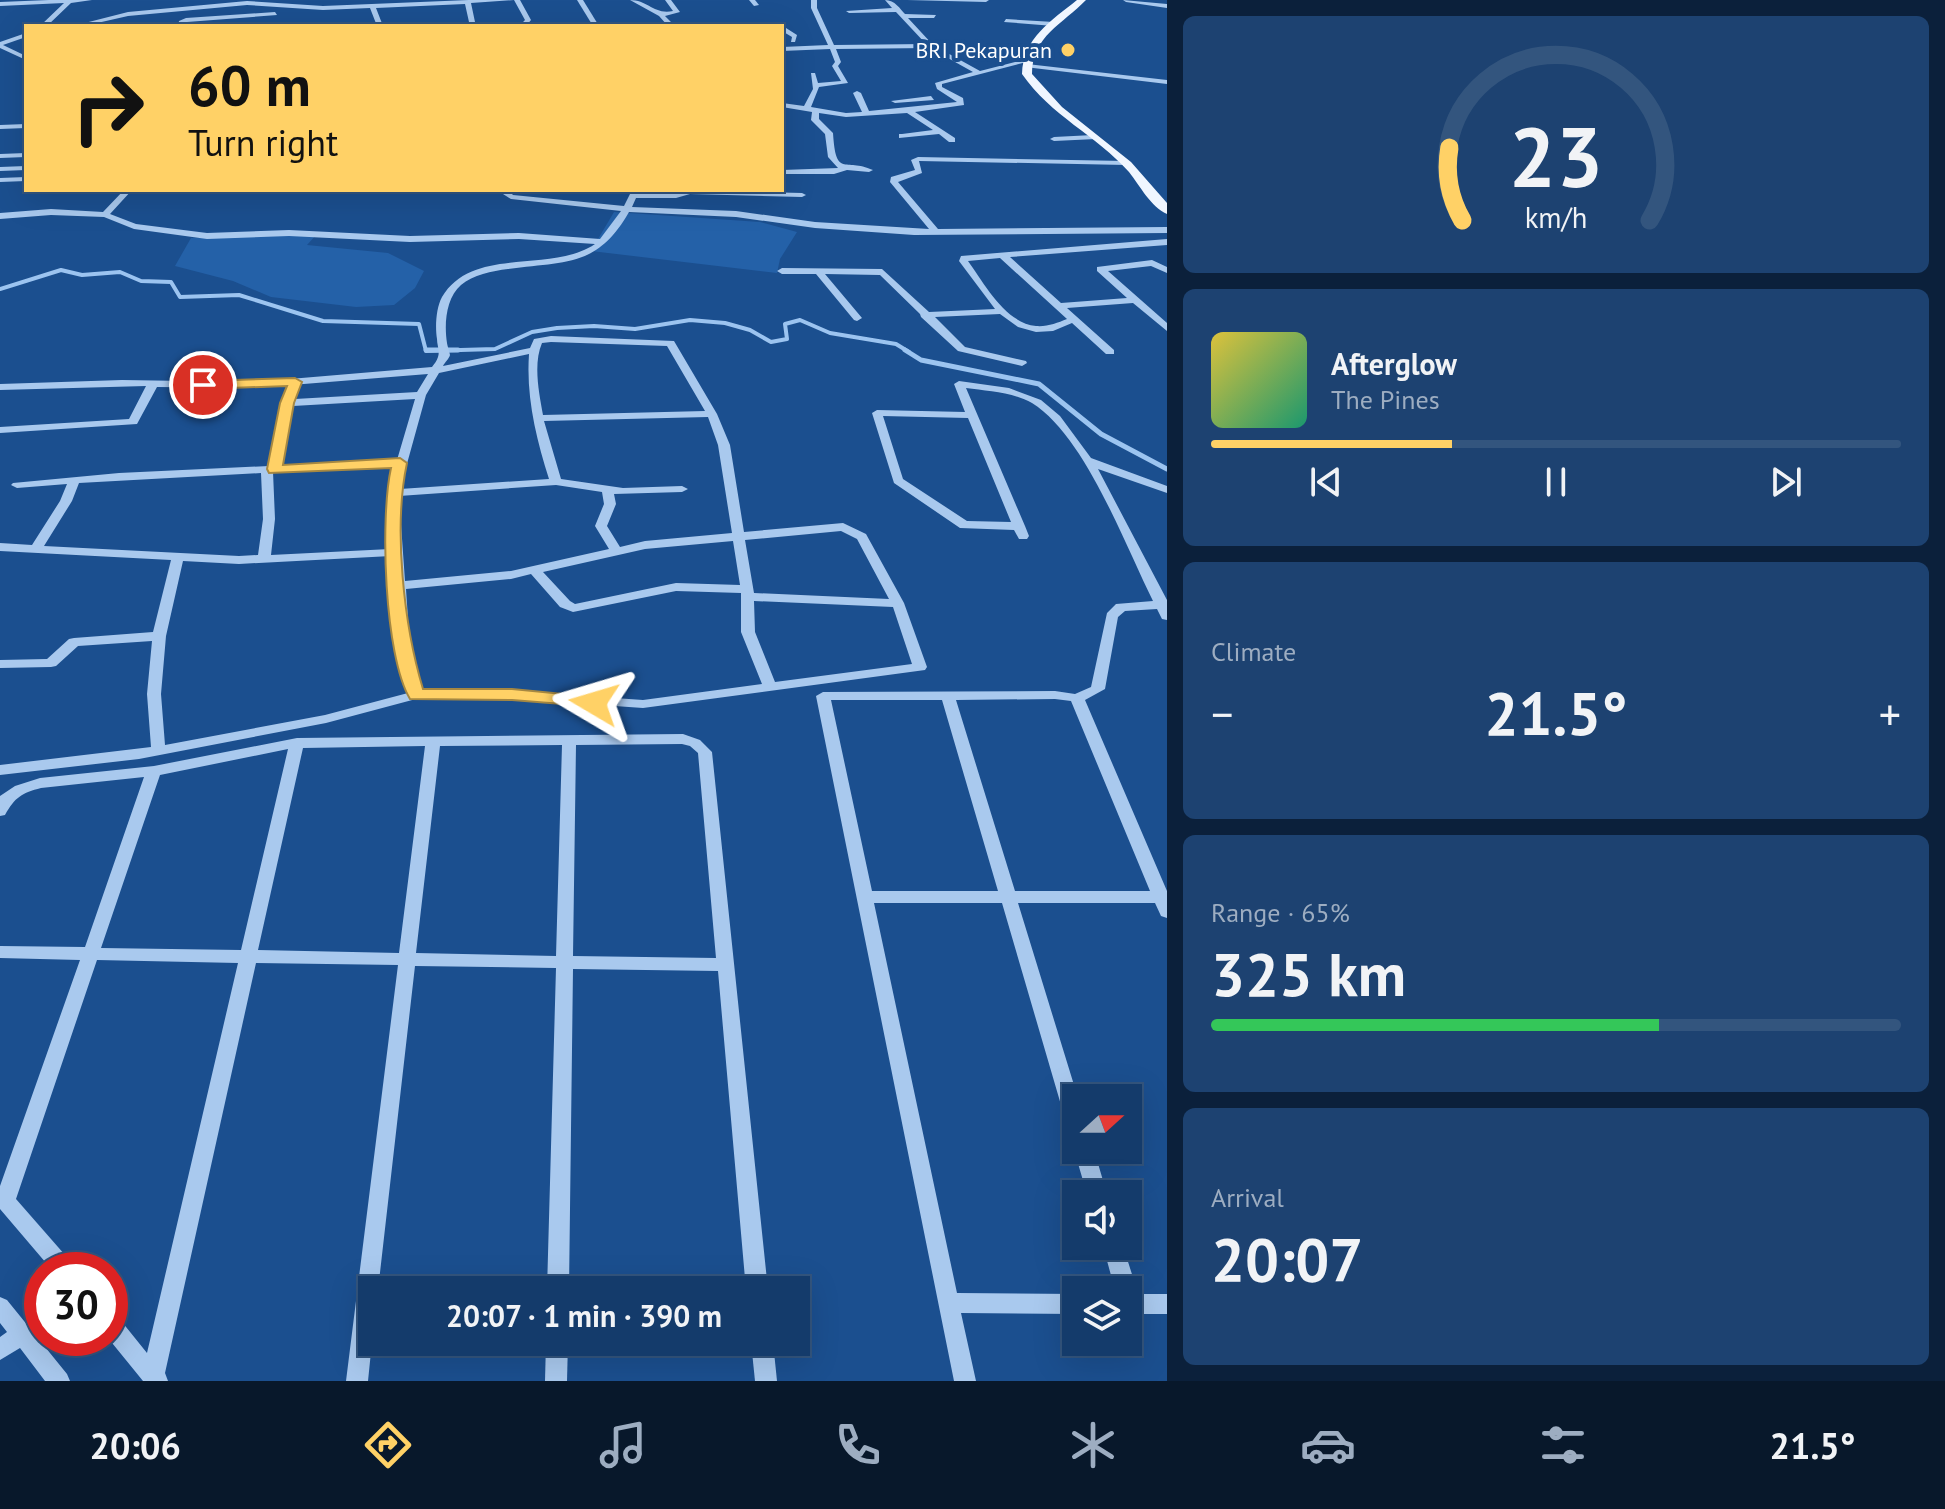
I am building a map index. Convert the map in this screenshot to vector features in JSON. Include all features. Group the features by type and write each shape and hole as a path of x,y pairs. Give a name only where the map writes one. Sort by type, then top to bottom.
{"main road":[{"path":"1082,0 1036,39 1027,63 1031,82 1126,163 1167,210"}],"street":[{"path":"0,4 89,0"},
{"path":"317,0 323,8"},
{"path":"86,24 146,12 247,3 323,8 373,7 392,3 444,6 511,0 528,20 524,24"},
{"path":"580,0 595,24"},
{"path":"633,0 661,15 670,24"},
{"path":"661,15 677,12 668,0"},
{"path":"814,0 814,8 838,62 835,66 845,83 815,85"},
{"path":"888,0 931,46 978,72"},
{"path":"910,0 986,0"},
{"path":"1126,0 1167,6"},
{"path":"45,24 69,1"},
{"path":"468,2 472,22"},
{"path":"143,3 146,12"},
{"path":"269,24 276,4"},
{"path":"373,7 379,24"},
{"path":"165,10 165,19"},
{"path":"849,11 900,10"},
{"path":"181,24 186,20 275,14"},
{"path":"256,16 256,24"},
{"path":"906,16 934,16"},
{"path":"1006,21 1054,24"},
{"path":"784,28 795,36 795,44"},
{"path":"0,45 24,36"},
{"path":"784,41 832,47 931,46"},
{"path":"784,48 795,44"},
{"path":"0,45 24,57"},
{"path":"784,105 867,114 961,103 939,88 938,83 1027,63 1167,82"},
{"path":"813,74 812,110 815,120 829,133 829,155 844,168 869,170"},
{"path":"857,93 867,114"},
{"path":"895,101 951,94"},
{"path":"908,110 952,140"},
{"path":"0,127 24,126"},
{"path":"902,136 940,132"},
{"path":"1054,139 1093,137"},
{"path":"0,156 24,155"},
{"path":"936,232 894,182 894,179 919,171 915,160 1126,163"},
{"path":"0,171 24,168"},
{"path":"784,172 834,172 844,168"},
{"path":"0,180 24,179"},
{"path":"105,215 126,192"},
{"path":"508,192 511,197 626,209 736,214 815,225 936,232 1167,230"},
{"path":"416,695 403,649 393,493 421,395 437,370 443,350 440,306 451,286 490,270 585,253 602,242 635,192 676,196 689,192 802,195"},
{"path":"0,216 51,212 105,215 134,226 207,236 289,233 410,239 519,236 602,242"},
{"path":"1072,320 1057,329 1036,330 1021,326 1002,311 963,261 971,256 1167,242"},
{"path":"1001,254 1110,352"},
{"path":"1167,270 1152,263 1100,269 1167,328"},
{"path":"782,271 882,272 962,349 1022,363"},
{"path":"818,271 857,318"},
{"path":"1057,306 1133,300"},
{"path":"924,315 1002,311"},
{"path":"556,482 538,418 532,374 538,341 560,338 670,343 712,414 724,445 747,593 748,632 770,687"},
{"path":"0,387 253,385 437,370 534,350"},
{"path":"264,559 270,470 295,382"},
{"path":"0,430 133,422 153,384"},
{"path":"965,1381 823,696 1055,695 1077,698 1098,689 1112,616 1121,607 1165,608 1088,461 1074,439 1039,403 1020,395 959,384 1021,531 964,525 898,481 877,413 972,415"},
{"path":"287,403 421,395"},
{"path":"538,418 712,414"},
{"path":"1088,461 1167,490"},
{"path":"17,485 400,463"},
{"path":"36,549 74,481"},
{"path":"393,493 556,482 641,493 682,489"},
{"path":"608,491 610,504 601,526 616,550"},
{"path":"0,770 118,757 326,719 416,695 500,694 643,704 920,667 898,603 862,537 856,532 829,527 616,550 535,571 440,584 397,586"},
{"path":"0,547 264,559 395,552"},
{"path":"158,749 154,694 159,636 178,557"},
{"path":"535,571 565,604 573,608 676,587 898,603"},
{"path":"0,664 51,663 74,642 159,636"},
{"path":"948,696 1065,1084"},
{"path":"865,897 1165,902 1077,698"},
{"path":"0,811 5,800 20,789 40,783 154,771 297,743 683,739 695,743 705,752 756,1276"},
{"path":"558,1276 569,740"},
{"path":"357,1381 433,742"},
{"path":"155,1378 297,743"},
{"path":"50,1252 3,1197 154,771"},
{"path":"0,952 726,965"},
{"path":"1142,1300 1167,1304"},
{"path":"949,1303 1062,1304"},
{"path":"0,1307 59,1381"},
{"path":"0,1350 22,1334"},
{"path":"128,1346 155,1378"},
{"path":"556,1381 557,1356"},
{"path":"763,1356 766,1381"}],"shaded area":[{"path":"614,212 760,222 797,232 780,259 777,273 591,251"},
{"path":"316,235 307,245 388,253 424,271 415,288 394,305 356,307 271,297 233,281 175,266 191,238"}],"waterway":[{"path":"0,289 61,270 82,275 120,272 141,281 171,282 180,297 239,295 323,321 419,324 426,351 495,349 532,332 557,328 594,326 635,329 690,320 725,323 750,330 771,342 787,339 785,324 800,320 830,333 896,344 909,352"},
{"path":"426,350 458,350"},
{"path":"905,350 921,360 1039,384 1101,434 1167,469"}],"place":[{"name":"BRI Pekapuran","path":"1068,50"}],"route":[{"path":"203,385 295,382 287,403 274,469 400,463 393,493 397,586 403,649 416,695 452,692 537,695 594,703"}]}
